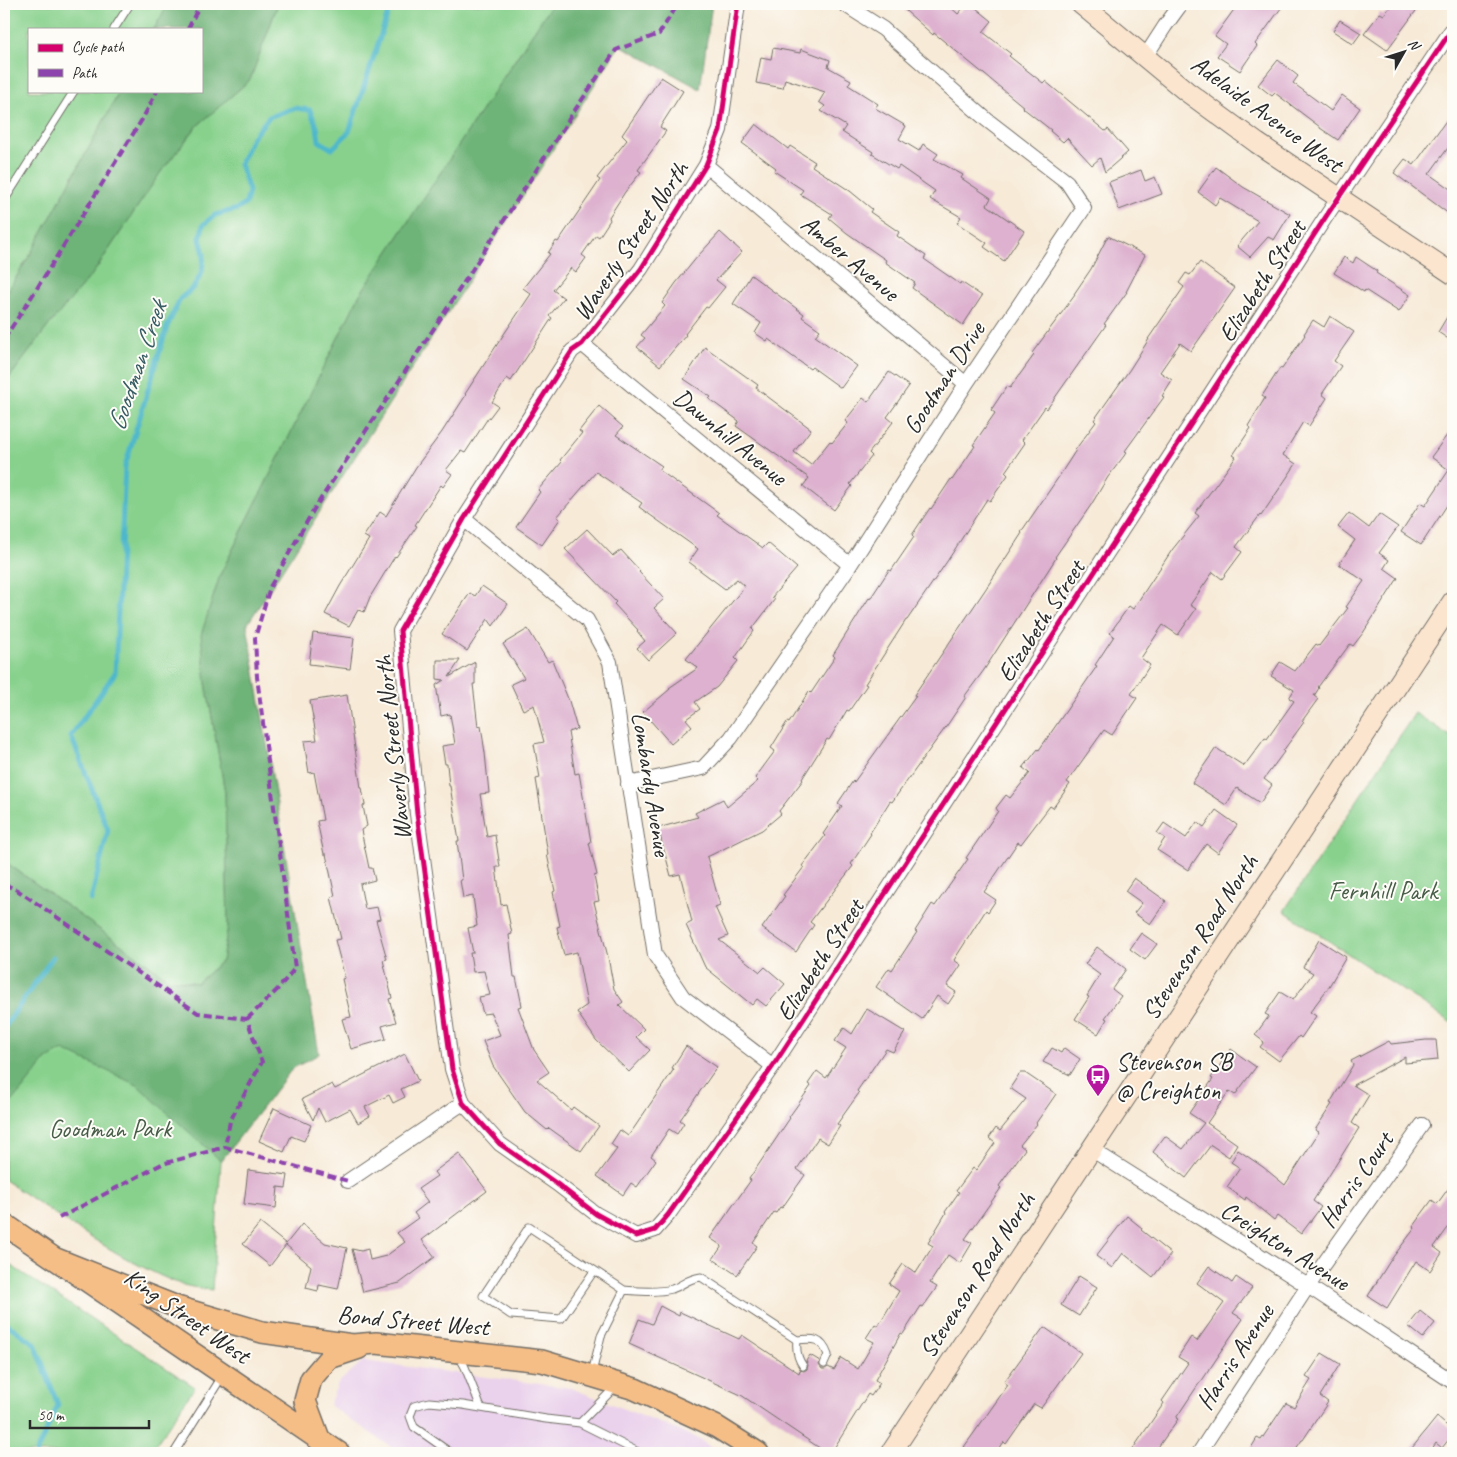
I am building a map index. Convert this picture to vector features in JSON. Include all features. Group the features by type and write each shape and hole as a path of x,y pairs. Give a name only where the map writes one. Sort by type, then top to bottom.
{"main road":[{"name":"Adelaide Avenue West","path":"1081,4 1193,96 1257,143 1453,274"},
{"name":"Stevenson Road North","path":"891,1453 1453,601"},
{"name":"King Street West","path":"4,1224 339,1453"},
{"name":"Bond Street West","path":"56,1259 177,1307 262,1332 352,1345 376,1343 542,1361 635,1389 717,1427 758,1453"},
{"path":"320,1441 305,1401 310,1379 329,1358 376,1343"}],"street":[{"name":"Waverly Street North","path":"654,1230 636,1236 596,1214 500,1144 463,1103 452,1069 417,814 400,632 464,519 572,351 582,344 641,269 706,165 720,130 738,4"},
{"name":"Goodman Drive","path":"628,784 703,768 731,738 850,565 966,384 1084,208 1067,182 987,120 883,29 844,4"},
{"path":"1145,57 1181,4"},
{"name":"Elizabeth Street","path":"654,1230 674,1208 773,1066 1339,198 1453,28"},
{"name":"Amber Avenue","path":"706,165 966,384"},
{"name":"Dawnhill Avenue","path":"582,344 850,565"},
{"name":"Lombardy Avenue","path":"464,519 587,620 610,662 655,956 683,997 773,1066"},
{"path":"348,1181 463,1103"},
{"name":"Harris Court","path":"1308,1286 1422,1125"},
{"name":"Creighton Avenue","path":"1091,1149 1308,1286 1453,1382"},
{"name":"Harris Avenue","path":"1199,1453 1308,1286"}],"lane":[{"path":"115,28 130,4"},
{"path":"4,201 73,92"},
{"path":"594,1271 561,1319 511,1315 483,1296 529,1227 624,1290 659,1291 673,1288 691,1278 702,1277 797,1340 819,1340 828,1355 824,1364"},
{"path":"592,1376 601,1336 624,1290"},
{"path":"797,1340 796,1350 803,1366"},
{"path":"456,1351 465,1367 481,1408"},
{"path":"174,1453 224,1375"},
{"path":"580,1423 618,1384"},
{"path":"451,1453 414,1427 410,1416 414,1406 429,1402 463,1405 580,1423 640,1453"}],"shaded area":[{"path":"363,1361 571,1388 695,1437 720,1453 400,1453 329,1405 338,1383"}],"green space":[{"path":"4,4 168,4 155,28 28,28 28,92 119,92 30,255 4,297"},
{"path":"168,4 278,4 250,80 197,126 160,173 94,272 49,325 4,385 4,297 30,255 119,92 202,92 202,28 155,28"},
{"path":"278,4 552,4 359,296 220,575 206,683 225,792 228,926 222,961 197,983 169,979 4,861 4,385 49,325 94,272 160,173 197,126 250,80"},
{"path":"552,4 712,4 700,89 620,45 247,625 319,1054 292,1069 221,1161 137,1085 63,1050 47,1059 13,1101 4,1104 4,861 169,979 197,983 222,961 228,926 225,792 206,683 201,635 220,575 359,296"},
{"name":"Fernhill Park","path":"1415,713 1453,738 1453,1024 1284,911"},
{"name":"Goodman Park","path":"4,958 260,1109 221,1161 212,1290 179,1284 130,1261 4,1180"},
{"path":"4,1261 195,1387 150,1453 4,1453"}],"building":[{"path":"898,4 947,4 958,14 967,4 971,4 992,21 983,32 1043,83 1045,81 1105,131 1108,129 1128,152 1105,172 1100,158 1092,165 1067,138 1063,142 1024,107 934,33 933,35"},
{"path":"1238,4 1284,4 1255,44 1257,46 1240,71 1217,56 1226,44 1215,36"},
{"path":"1392,4 1421,4 1387,50 1364,34 1380,13 1384,15"},
{"path":"1340,20 1361,33 1353,44 1333,31"},
{"path":"773,48 800,53 801,49 830,60 828,67 851,80 848,85 878,104 875,108 906,126 899,139 919,151 923,144 938,154 934,159 963,175 961,178 991,198 987,205 1024,231 1004,261 984,247 987,243 957,223 961,217 930,199 935,191 899,166 897,169 872,154 873,152 842,132 846,126 821,111 825,106 819,102 825,92 785,79 783,88 756,83 761,57 771,59"},
{"path":"1278,60 1298,76 1293,83 1331,111 1342,95 1360,108 1338,140 1275,93 1272,96 1258,85"},
{"path":"661,77 683,91 660,127 666,131 638,170 641,172 625,192 599,237 596,235 582,255 586,258 576,272 571,268 553,290 564,298 549,316 552,318 511,381 507,378 492,402 498,406 465,453 461,451 446,470 452,474 443,487 441,485 415,525 417,526 395,556 370,597 364,612 358,610 349,626 325,614 369,539 364,536 380,512 386,516 416,467 466,395 531,294 523,288 550,254 548,253 556,241 558,242 600,180 597,178 627,140 622,135"},
{"path":"1453,111 1453,141 1429,174 1453,191 1453,217 1394,173 1405,159 1414,165"},
{"path":"756,124 788,149 790,146 815,162 812,166 850,191 872,209 870,212 899,232 897,236 926,256 924,259 960,284 961,282 982,296 963,325 912,288 915,283 847,233 829,218 832,214 800,194 803,190 774,171 776,168 742,143"},
{"path":"1216,167 1243,187 1290,214 1274,240 1268,237 1250,257 1237,246 1258,221 1220,198 1215,205 1198,192"},
{"path":"1141,170 1145,181 1155,177 1162,194 1119,210 1109,182"},
{"path":"720,232 742,252 716,280 725,287 708,308 706,307 660,366 637,347 645,338 641,335 665,306 662,303 676,283"},
{"path":"1108,236 1145,255 1127,292 1104,324 1106,325 1047,409 1045,407 1022,440 1025,443 1005,472 1008,475 990,501 987,499 948,560 906,620 865,684 867,685 849,711 847,710 803,780 779,811 781,814 762,830 707,857 720,905 715,907 728,936 719,940 760,972 765,967 785,984 766,1006 757,999 752,1005 705,967 686,925 692,922 680,874 671,876 658,828 698,817 695,813 723,799 727,807 758,781 755,778 775,751 771,748 787,722 789,723 809,691 811,693 835,657 833,655 869,598 889,570 891,571 914,537 912,535 930,508 975,446 973,445 995,413 991,410 1007,386 1010,388 1034,355 1032,353 1075,295"},
{"path":"1344,257 1353,263 1356,257 1377,271 1376,273 1410,295 1399,312 1334,273"},
{"path":"1200,262 1235,288 1191,351 1180,343 1160,372 1172,380 1162,396 1164,397 1125,451 1127,452 1108,477 1055,557 948,724 892,802 890,801 851,864 853,866 810,922 814,925 796,952 762,928 804,867 802,866 825,836 823,834 842,806 838,803 916,696 914,695 987,587 1021,532 1075,450 1096,422 1094,420 1184,287 1179,283 1186,273 1190,275"},
{"path":"751,275 804,314 802,317 820,330 815,336 857,366 841,388 812,367 810,369 768,339 767,341 755,333 761,323 733,304"},
{"path":"1453,307 1453,342 1438,332"},
{"path":"1330,316 1354,332 1334,361 1341,366 1322,394 1327,398 1309,426 1303,422 1283,455 1296,464 1261,516 1236,547 1242,552 1222,579 1213,572 1190,605 1196,609 1178,635 1163,625 1141,658 1150,665 1131,694 1137,698 1112,735 1104,730 1067,782 1070,784 1053,808 1050,806 1021,844 1018,842 984,892 996,900 988,912 986,910 954,960 961,965 947,986 956,992 948,1004 937,996 922,1019 876,987 889,968 892,970 917,932 915,931 932,904 935,906 968,859 966,858 998,811 996,808 1006,795 1010,798 1030,773 1023,768 1039,750 1097,666 1095,665 1114,636 1110,633 1129,606 1133,609 1172,550 1199,516 1195,513 1236,457 1233,455 1251,428 1248,426 1265,398 1262,396 1280,368 1282,369 1313,320 1324,327"},
{"path":"705,347 758,385 756,388 811,429 794,452 811,465 830,441 832,443 848,423 845,421 863,398 868,402 889,372 909,386 887,417 893,422 869,453 872,456 850,484 852,486 834,510 803,486 809,478 736,426 739,421 709,399 711,397 684,379"},
{"path":"599,406 623,427 616,435 662,466 659,470 719,513 717,515 763,548 768,543 797,568 772,597 775,599 752,629 754,631 735,658 738,661 717,687 695,702 700,709 686,719 692,726 671,744 643,712 669,688 698,668 686,659 745,586 737,579 725,589 689,562 698,549 639,507 642,503 596,472 557,517 560,519 542,545 516,527 540,492 538,490 562,462 560,460 582,433 579,431"},
{"path":"1453,427 1453,496 1421,545 1401,532 1420,503 1425,506 1449,470 1431,457"},
{"path":"1349,513 1369,528 1379,514 1398,527 1379,553 1389,560 1384,568 1398,578 1363,633 1353,646 1350,644 1318,687 1314,696 1318,699 1264,779 1272,785 1260,803 1237,788 1226,805 1192,783 1216,748 1244,766 1265,738 1267,739 1294,701 1289,698 1294,690 1271,676 1280,662 1295,671 1316,644 1319,646 1348,608 1346,607 1364,581 1339,564 1355,540 1338,527"},
{"path":"587,529 613,556 621,550 664,599 654,608 677,633 648,660 637,648 645,641 638,630 614,604 616,602 565,549"},
{"path":"482,586 508,604 493,626 488,619 467,651 442,634 470,593 475,596"},
{"path":"528,629 548,662 552,660 569,701 577,729 568,732 575,774 579,773 591,842 589,843 597,875 594,876 599,901 594,902 614,989 623,1002 619,1005 644,1029 636,1037 650,1050 629,1072 596,1040 577,1012 587,1005 577,952 564,955 557,927 560,926 536,779 540,778 534,744 544,742 534,705 523,710 511,684 524,678 503,644"},
{"path":"313,633 354,638 350,669 309,664"},
{"path":"437,660 460,660 449,677 475,662 475,684 473,684 478,727 481,726 485,753 489,793 480,794 487,837 495,835 500,867 496,867 501,905 506,904 512,934 509,935 514,977 516,977 522,1006 518,1007 534,1050 549,1072 537,1080 571,1110 573,1107 599,1126 581,1151 549,1128 547,1130 525,1112 493,1066 483,1041 500,1035 491,1013 483,1014 479,997 490,995 484,971 473,972 470,953 473,953 468,928 477,926 473,896 463,898 460,880 462,880 457,841 459,841 447,764 445,764 442,746 455,744 450,714 441,716 436,685 444,680 437,679"},
{"path":"347,695 365,805 363,806 367,826 361,830 369,868 372,868 375,880 360,884 365,909 377,907 380,919 376,920 387,959 383,960 392,998 389,999 396,1022 382,1026 386,1039 351,1049 342,1019 351,1017 342,979 345,978 335,940 341,939 331,897 335,896 317,821 323,820 314,772 309,773 304,741 317,740 310,701"},
{"path":"1216,810 1237,825 1218,853 1206,844 1188,870 1157,850 1165,838 1157,833 1164,823 1186,838 1197,822 1204,827"},
{"path":"1134,878 1166,901 1150,924 1134,913 1142,903 1125,891"},
{"path":"1141,933 1157,944 1145,960 1130,949"},
{"path":"1319,940 1346,957 1328,988 1310,1012 1316,1016 1301,1038 1299,1036 1279,1061 1260,1047 1264,1042 1255,1035 1269,1016 1265,1014 1280,992 1293,1000 1313,973 1303,967"},
{"path":"1097,947 1126,969 1112,989 1121,996 1105,1018 1107,1019 1098,1034 1075,1019 1100,975 1085,964"},
{"path":"867,1009 905,1032 893,1052 886,1049 857,1091 859,1093 837,1124 840,1126 828,1144 818,1138 797,1169 805,1175 782,1208 780,1207 776,1213 774,1212 753,1243 757,1246 737,1275 713,1259 722,1246 710,1238 751,1180 749,1179 811,1086 808,1084 817,1071 826,1078 846,1048 835,1041 844,1028 852,1034"},
{"path":"1436,1040 1438,1060 1405,1063 1405,1057 1353,1085 1369,1095 1352,1123 1359,1128 1313,1201 1321,1207 1301,1234 1277,1216 1274,1220 1246,1197 1245,1200 1227,1187 1240,1168 1231,1162 1238,1150 1285,1185 1319,1132 1315,1130 1332,1104 1330,1103 1353,1065 1351,1061 1389,1041 1391,1044"},
{"path":"686,1046 717,1067 680,1120 684,1123 677,1134 669,1129 651,1156 656,1160 637,1187 631,1183 623,1195 597,1176 617,1149 611,1144 620,1130 628,1136 674,1069 672,1068"},
{"path":"1052,1048 1061,1053 1064,1048 1080,1059 1070,1075 1043,1062"},
{"path":"1231,1049 1256,1067 1235,1095 1229,1091 1207,1123 1237,1144 1229,1157 1211,1145 1186,1178 1153,1152 1165,1136 1183,1149 1204,1123 1189,1113"},
{"path":"405,1054 418,1081 401,1089 405,1097 393,1103 389,1095 365,1107 370,1116 358,1123 350,1109 325,1122 318,1108 313,1120 302,1099 332,1084 335,1089"},
{"path":"1020,1073 1025,1073 1056,1094 1037,1124 1020,1145 1025,1149 999,1186 1001,1188 965,1239 972,1243 960,1263 948,1255 930,1283 937,1287 923,1307 921,1306 903,1334 901,1333 875,1380 880,1383 871,1396 868,1394 831,1453 827,1453 741,1395 629,1344 639,1319 652,1324 660,1306 679,1316 680,1312 739,1339 742,1335 799,1373 800,1370 804,1371 807,1369 806,1361 810,1355 820,1361 819,1365 822,1369 828,1367 834,1370 841,1358 858,1369 874,1342 866,1338 875,1324 878,1326 899,1291 889,1284 903,1264 916,1273 933,1246 928,1243 945,1212 959,1192 956,1191 973,1168 976,1170 995,1143 989,1138 996,1128 1000,1131 1026,1099 1010,1088"},
{"path":"274,1108 311,1125 304,1141 291,1136 284,1152 259,1141"},
{"path":"459,1153 487,1191 422,1240 435,1257 400,1283 363,1292 352,1249 361,1251 368,1249 370,1260 386,1256 405,1242 397,1233 418,1218 414,1213 428,1202 418,1189 437,1176 434,1172"},
{"path":"248,1170 288,1175 286,1188 278,1187 276,1208 244,1204"},
{"path":"1453,1182 1453,1221 1434,1247 1442,1253 1430,1271 1416,1261 1387,1308 1368,1296 1432,1200 1437,1204"},
{"path":"1127,1216 1171,1254 1153,1277 1123,1253 1112,1268 1096,1256"},
{"path":"260,1223 286,1244 302,1224 325,1243 347,1248 338,1289 319,1285 318,1291 306,1288 311,1266 286,1245 270,1266 243,1244"},
{"path":"1209,1266 1232,1283 1236,1277 1252,1288 1233,1313 1243,1319 1154,1453 1130,1453 1188,1363 1178,1357 1191,1337 1197,1341 1224,1303 1197,1283"},
{"path":"1079,1276 1097,1287 1079,1316 1061,1305"},
{"path":"1420,1311 1435,1323 1423,1338 1408,1326"},
{"path":"1044,1327 1081,1353 1041,1408 1034,1404 1006,1444 1004,1442 996,1453 972,1453 964,1447 1008,1385 1004,1382"},
{"path":"1322,1353 1340,1364 1320,1396 1328,1402 1303,1440 1293,1453 1248,1453 1257,1438 1261,1440 1286,1403 1294,1407 1311,1380 1306,1377"},
{"path":"1437,1417 1453,1431 1453,1434 1442,1448 1436,1443 1429,1453 1408,1453"}],"waterway":[{"name":"Goodman Creek","path":"91,900 108,830 71,736 115,673 125,466 167,327 180,299 194,287 202,272 204,254 200,239 203,225 215,215 238,209 246,203 249,191 240,164 252,138 269,117 294,108 310,110 317,127 319,141 332,149 349,132 391,4"},
{"name":"Goodman Creek","path":"4,1028 53,957"},
{"name":"Goodman Creek","path":"4,1322 35,1344 58,1405 36,1453"}],"marked path":[{"path":"188,28 200,4"},
{"path":"247,1019 277,990 295,968 257,677 255,638 270,587 314,509 616,50 659,34 678,4"},
{"path":"4,339 143,118 156,92"},
{"path":"4,884 17,890 198,1013 247,1019 262,1062 230,1121 225,1147"},
{"path":"59,1218 162,1164 225,1147 348,1181"}],"cycle path":[{"path":"738,4 720,130 706,165 641,269 582,344 572,351 464,519 400,631 417,814 452,1069 463,1103 500,1144 596,1214 636,1236 655,1230 668,1215 773,1066 1327,215 1453,28"}],"place":[{"name":"Stevenson SB @ Creighton","path":"1098,1097"}]}
